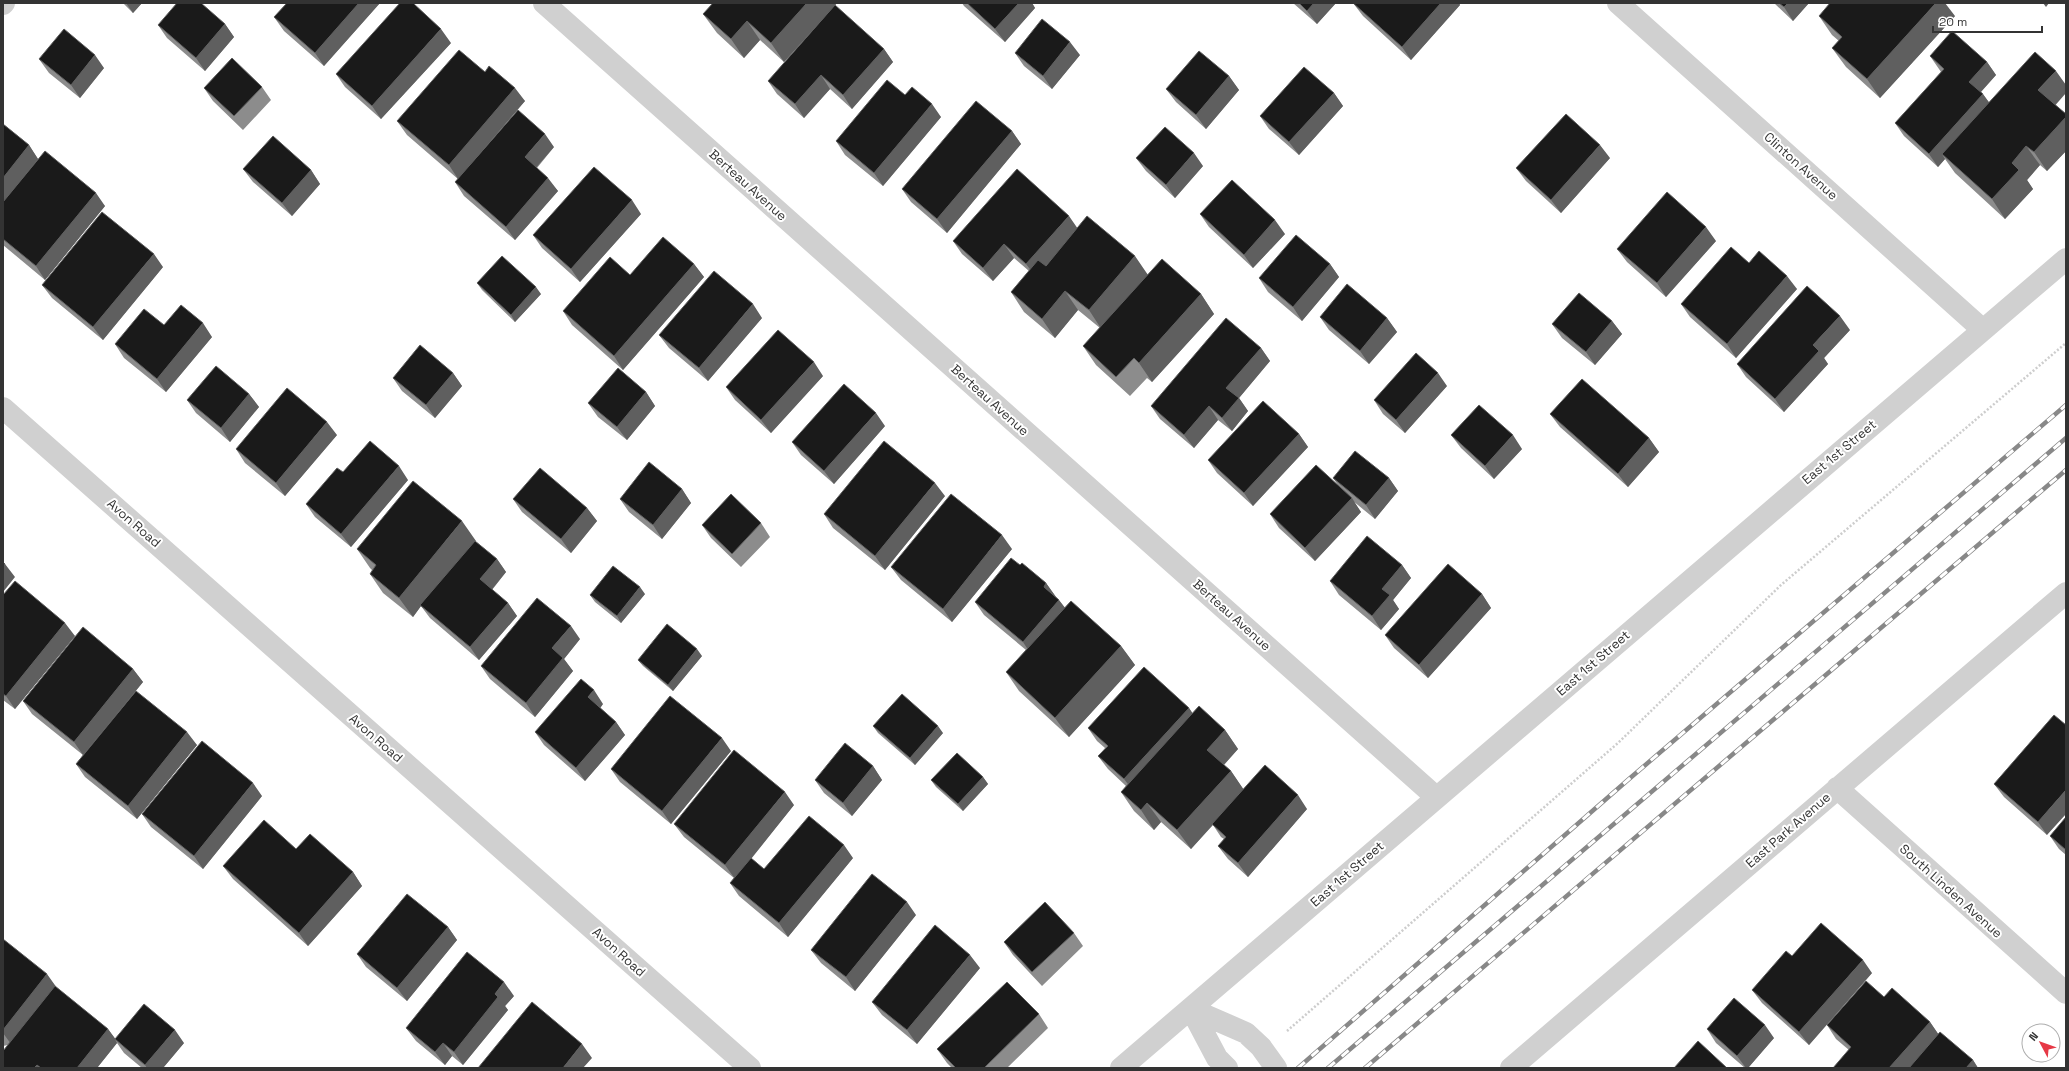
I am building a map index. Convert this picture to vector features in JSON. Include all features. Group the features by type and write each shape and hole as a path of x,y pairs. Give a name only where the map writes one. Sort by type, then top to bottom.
{"street":[{"name":"Berteau Avenue","path":"544,3 1436,797"},
{"name":"Clinton Avenue","path":"1618,3 1983,330"},
{"name":"East 1st Street","path":"1121,1068 2066,259"},
{"name":"Avon Road","path":"3,408 750,1068"},
{"name":"East Park Avenue","path":"1511,1068 2066,593"},
{"name":"South Linden Avenue","path":"1837,788 2066,994"},
{"path":"1191,1009 1246,1033 1261,1047 1276,1068"},
{"path":"1191,1009 1217,1058 1227,1068"}],"path":[{"path":"1261,1047 1290,1029 1618,743 1781,585 2066,343"}],"building":[{"path":"177,3 201,3 225,24 196,58 158,25"},
{"path":"287,3 359,3 315,53 274,17"},
{"path":"400,3 413,3 441,29 372,106 336,74"},
{"path":"713,3 807,3 771,43 747,21 731,39 703,14"},
{"path":"967,3 1019,3 995,29"},
{"path":"1299,3 1314,3 1307,11"},
{"path":"1353,3 1441,3 1402,47"},
{"path":"1779,3 1788,3 1784,7"},
{"path":"1830,3 1936,3 1867,79 1832,48 1842,37 1819,16"},
{"path":"835,5 884,49 843,95 821,75 795,104 768,81"},
{"path":"1042,19 1070,42 1043,76 1015,53"},
{"path":"64,29 95,55 71,85 39,59"},
{"path":"1952,31 1987,62 1969,82 1983,94 1929,154 1895,123 1944,69 1930,56"},
{"path":"459,50 485,72 489,66 515,88 449,165 397,121"},
{"path":"1199,51 1229,76 1196,115 1166,89"},
{"path":"2035,52 2056,71 2038,90 2066,114 2066,117 2034,152 2026,146 2012,163 2019,170 1992,199 1942,154"},
{"path":"232,58 262,87 234,116 204,88"},
{"path":"1304,67 1334,93 1289,142 1260,116"},
{"path":"887,80 905,95 912,87 932,104 874,173 836,141"},
{"path":"976,101 1012,131 937,219 902,189"},
{"path":"518,110 545,134 525,157 548,178 506,227 455,182"},
{"path":"1566,114 1600,145 1551,200 1516,168"},
{"path":"3,124 29,145 3,178"},
{"path":"1165,127 1194,153 1166,185 1136,158"},
{"path":"273,136 311,170 282,203 243,169"},
{"path":"45,151 96,193 36,266 3,239 3,202"},
{"path":"594,167 632,200 571,269 533,235"},
{"path":"1017,169 1069,216 1026,264 1004,244 983,268 953,241"},
{"path":"1232,180 1275,220 1244,255 1200,214"},
{"path":"1667,192 1706,227 1657,283 1617,249"},
{"path":"102,212 154,254 93,327 42,285"},
{"path":"1087,216 1135,256 1089,310 1065,291 1042,319 1011,292 1038,260 1046,266"},
{"path":"1296,235 1330,264 1293,307 1259,278"},
{"path":"663,237 694,264 614,356 563,311 610,257 630,275"},
{"path":"1731,247 1749,263 1759,251 1787,276 1727,344 1681,304"},
{"path":"502,256 536,287 511,315 477,283"},
{"path":"1162,259 1201,294 1139,363 1134,358 1116,377 1083,346"},
{"path":"714,271 753,304 699,368 659,335"},
{"path":"1347,284 1387,318 1360,351 1320,317"},
{"path":"1807,286 1840,316 1813,345 1819,351 1775,399 1737,364"},
{"path":"1579,293 1612,321 1586,352 1552,324"},
{"path":"181,305 203,323 157,379 115,344 144,309 164,325"},
{"path":"1226,318 1261,348 1226,388 1239,398 1222,418 1209,406 1184,435 1151,406"},
{"path":"778,330 814,362 761,420 726,387"},
{"path":"420,345 453,373 426,405 393,378"},
{"path":"1416,353 1438,373 1396,420 1374,400"},
{"path":"216,366 249,394 221,428 187,400"},
{"path":"618,368 646,392 617,427 588,403"},
{"path":"1582,379 1649,438 1618,474 1550,414"},
{"path":"844,384 876,413 824,471 792,442"},
{"path":"287,388 327,422 276,483 236,449"},
{"path":"1263,401 1299,434 1244,493 1208,460"},
{"path":"1479,405 1513,435 1485,466 1451,435"},
{"path":"370,441 399,466 341,534 306,504 337,468 343,472"},
{"path":"884,441 935,483 875,556 824,514"},
{"path":"1355,451 1389,478 1366,505 1333,478"},
{"path":"649,462 682,489 653,525 620,499"},
{"path":"1316,465 1352,498 1305,548 1270,514"},
{"path":"540,468 587,508 561,539 513,499"},
{"path":"413,481 462,521 399,598 370,574 376,565 357,549"},
{"path":"731,494 761,523 732,554 702,525"},
{"path":"951,494 1002,535 943,609 891,567"},
{"path":"1367,536 1402,565 1382,589 1390,595 1372,616 1330,581"},
{"path":"475,541 497,559 480,579 508,603 470,647 420,605"},
{"path":"1011,558 1020,565 1022,563 1046,583 1044,587 1059,600 1023,642 975,602"},
{"path":"1448,564 1482,594 1419,665 1385,635"},
{"path":"613,566 640,587 617,616 590,595"},
{"path":"15,581 65,623 6,696 3,694 3,595"},
{"path":"537,598 571,626 552,648 563,658 526,703 481,666"},
{"path":"1071,601 1121,646 1055,718 1006,672"},
{"path":"667,624 697,649 668,685 638,660"},
{"path":"83,627 133,669 74,742 23,701"},
{"path":"1144,667 1189,708 1124,779 1098,756 1108,746 1088,728"},
{"path":"581,679 594,690 588,697 616,722 576,768 535,732"},
{"path":"136,691 187,732 128,806 76,764"},
{"path":"902,694 938,726 910,758 873,726"},
{"path":"670,696 722,738 662,811 611,769"},
{"path":"1199,706 1225,730 1207,750 1231,771 1177,830 1147,803 1141,810 1121,792"},
{"path":"2054,715 2066,725 2066,790 2038,822 1994,784"},
{"path":"202,741 253,783 194,856 142,814"},
{"path":"845,743 873,766 843,803 815,780"},
{"path":"734,750 785,792 725,865 674,824"},
{"path":"957,753 983,777 958,804 931,780"},
{"path":"1265,765 1298,795 1238,863 1218,846 1226,837 1212,824"},
{"path":"809,816 844,845 779,923 730,883 751,858 764,869"},
{"path":"2066,817 2066,850 2050,836"},
{"path":"264,820 296,849 310,834 353,872 299,933 223,866"},
{"path":"872,874 907,902 846,977 811,950"},
{"path":"407,894 448,927 397,988 357,954"},
{"path":"1045,902 1074,933 1032,972 1004,942"},
{"path":"1821,923 1863,960 1799,1032 1752,990 1786,951 1792,956"},
{"path":"935,925 970,955 907,1030 872,1002"},
{"path":"3,939 47,974 3,1030"},
{"path":"467,952 504,982 495,994 498,997 454,1052 443,1043 435,1052 406,1028"},
{"path":"1866,981 1884,997 1892,988 1930,1022 1889,1068 1833,1068 1851,1047 1827,1025"},
{"path":"1007,982 1039,1014 984,1068 956,1068 937,1049"},
{"path":"55,986 108,1029 77,1068 41,1068 37,1065 34,1068 3,1068 3,1051"},
{"path":"1734,998 1765,1025 1737,1056 1707,1029"},
{"path":"532,1002 582,1044 563,1068 478,1068"},
{"path":"144,1004 175,1030 145,1065 115,1039"},
{"path":"1940,1032 1973,1060 1966,1068 1909,1068"},
{"path":"1698,1041 1727,1068 1674,1068"}],"railway":[{"path":"1298,1068 1629,779 2066,405"},
{"path":"1328,1068 2066,438"},
{"path":"1365,1068 2066,470"}]}
